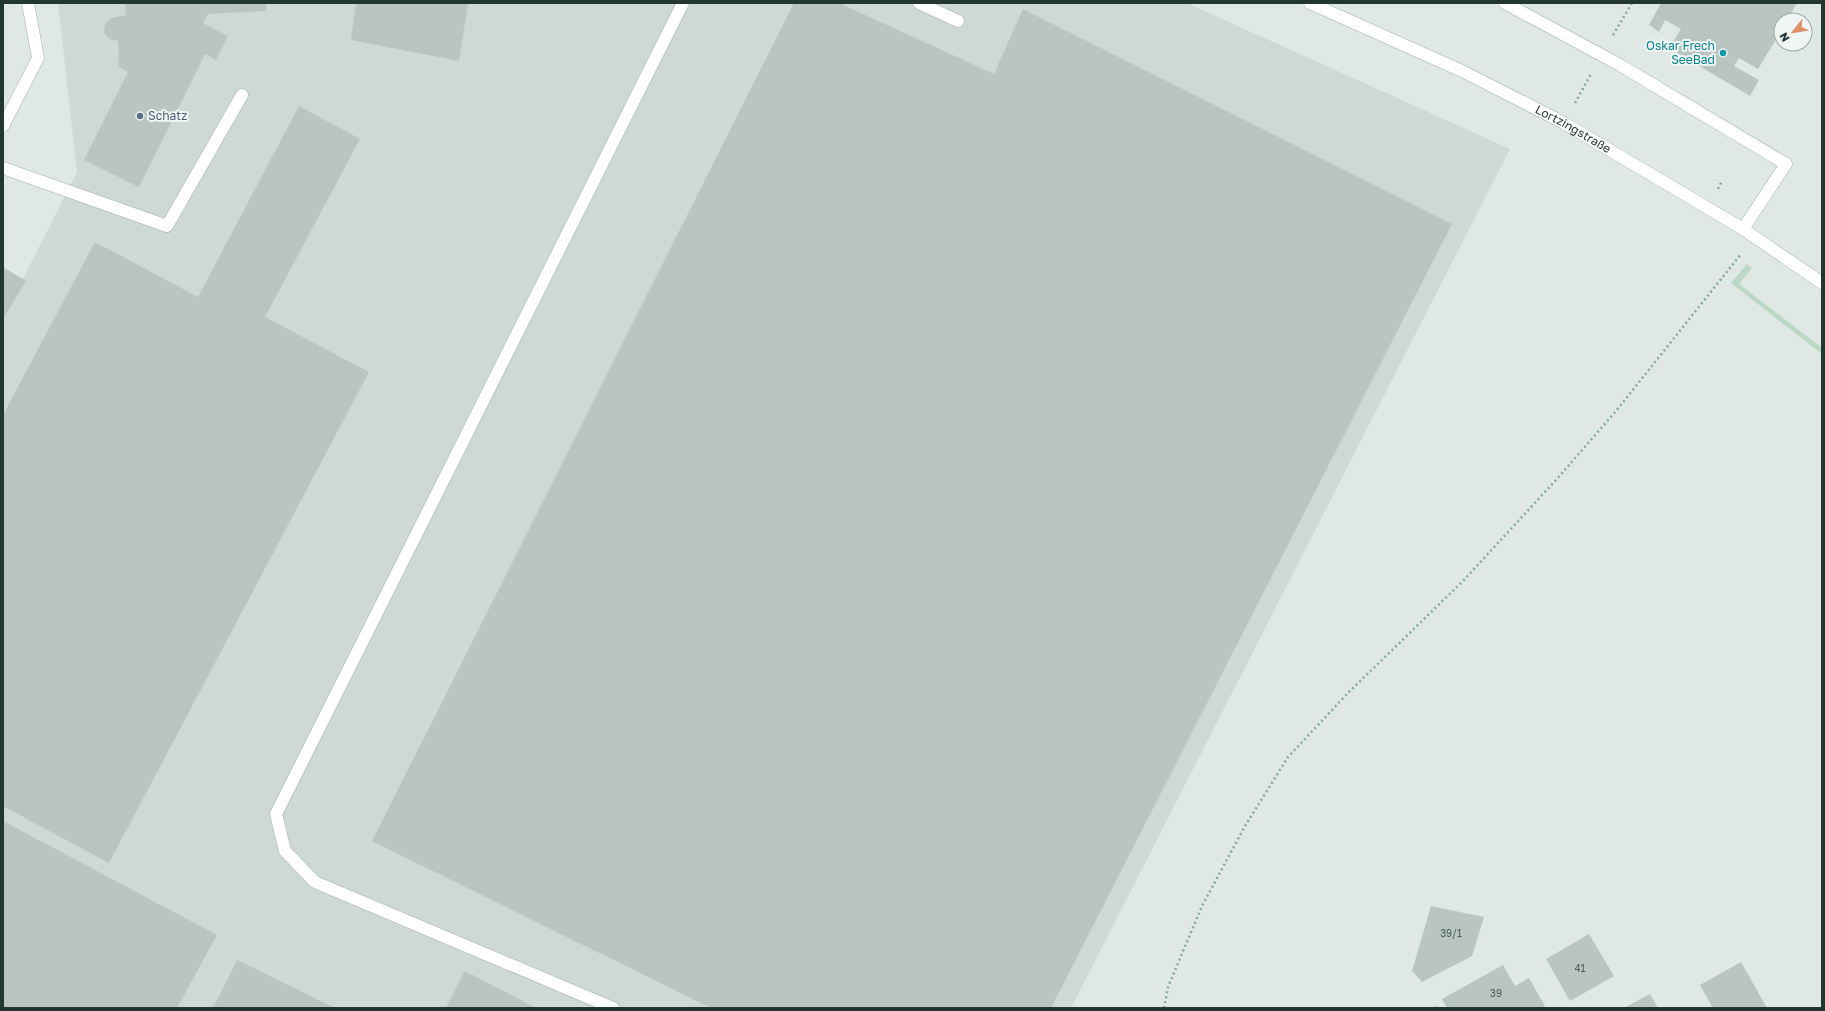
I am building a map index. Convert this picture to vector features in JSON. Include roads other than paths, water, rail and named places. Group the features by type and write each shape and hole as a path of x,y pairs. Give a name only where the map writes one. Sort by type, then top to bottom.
{"street":[{"path":"3,126 38,58 28,3"},
{"path":"614,1008 315,882 285,851 276,814 683,3"},
{"path":"919,3 958,21"},
{"name":"Lortzingstraße","path":"1310,3 1462,71 1564,123 1743,229 1822,283"},
{"path":"1505,3 1620,65 1786,164 1743,229"},
{"path":"3,168 166,226 242,95"}],"place":[{"name":"Oskar Frech SeeBad","path":"1723,53"},
{"name":"Schatz","path":"140,116"}]}
